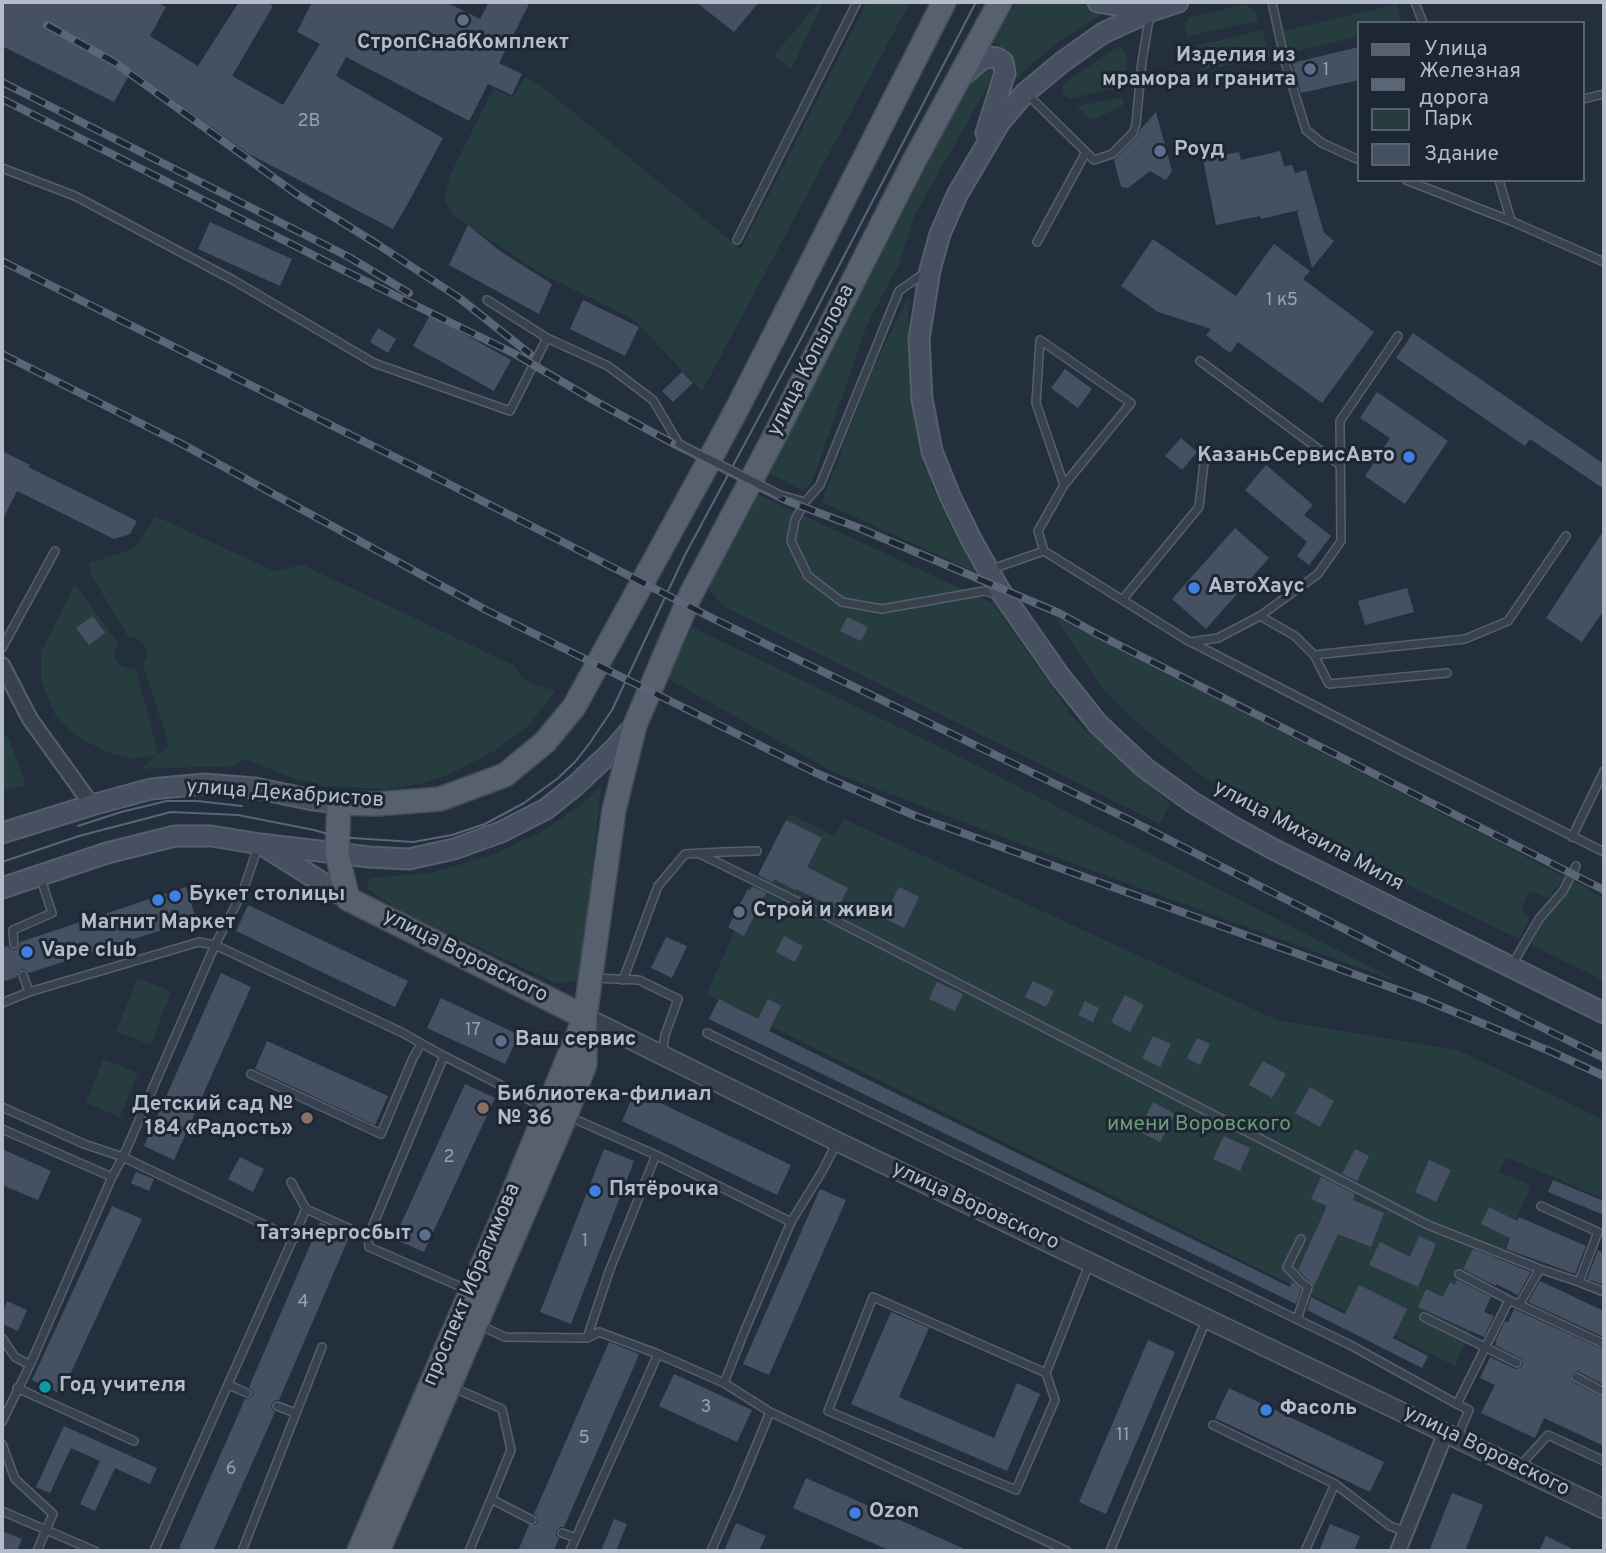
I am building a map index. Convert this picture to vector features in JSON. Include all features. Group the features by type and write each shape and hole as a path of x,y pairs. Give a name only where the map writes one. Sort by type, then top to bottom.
{"main road":[{"name":"улица Декабристов","path":"2,833 151,789 204,784 254,788 339,803 376,804 440,799 505,775 545,742 574,707 740,403 944,2"},
{"name":"улица Копылова","path":"635,724 691,593 1000,2"},
{"path":"1098,2 1151,11"},
{"name":"улица Михаила Миля","path":"1178,2 1103,33 1025,93 1000,122 957,195 929,270 919,339 922,399 932,451 950,496 988,570 1059,675 1098,724 1145,768 1192,802 1275,850 1604,1013"},
{"path":"957,80 981,60 989,57 1003,62 1005,68 979,157"},
{"path":"2,888 107,853 175,836 211,835 260,844 409,859 454,849 501,832 546,809 615,748 635,724"},
{"name":"проспект Ибрагимова","path":"379,1551 477,1325 557,1112 585,1017 614,810 635,724"},
{"path":"339,803 337,853 348,899"},
{"name":"улица Воровского","path":"260,844 348,899 585,1017"},
{"name":"проспект Ибрагимова","path":"359,1551 470,1291 557,1112"}],"street":[{"path":"2,665 30,719 92,805"},
{"name":"улица Воровского","path":"585,1017 838,1142 1604,1509"},
{"path":"1398,1551 1452,1435"}],"lane":[{"path":"737,240 857,2"},
{"path":"1272,2 1284,62 1306,131 1322,144 1358,160"},
{"path":"1415,2 1422,21"},
{"path":"1025,93 1094,160 1112,154 1133,132 1136,124 1142,61 1151,11"},
{"path":"1585,99 1604,94"},
{"path":"1037,242 1086,152"},
{"path":"2,168 75,196 233,280 374,363 510,411 547,338"},
{"path":"1411,182 1511,221 1604,262"},
{"path":"1500,182 1511,221"},
{"path":"929,270 900,291 820,485 804,502 794,520 792,541 808,576 842,602 882,609 984,591 1005,597"},
{"path":"487,300 547,338 608,366 653,400 679,444 780,495 804,502"},
{"path":"1190,642 1218,638 1260,616 1318,574 1341,541 1340,421 1398,336"},
{"path":"1064,485 1036,403 1040,340 1131,402 1064,485 1038,531 1044,551 1190,642 1604,852"},
{"path":"1200,361 1340,465"},
{"path":"1123,599 1199,508 1205,454"},
{"path":"1314,655 1465,639 1508,621 1566,536"},
{"path":"2,648 55,551"},
{"path":"988,570 1044,551"},
{"path":"1260,616 1294,636 1314,655 1329,684 1447,673"},
{"path":"1572,837 1604,771"},
{"path":"2,1422 123,1157 215,945 243,891 260,844"},
{"path":"623,980 658,886 685,854 757,851"},
{"path":"698,853 829,916 1428,1224 1604,1292"},
{"path":"1511,967 1539,919 1563,891 1576,866"},
{"path":"14,944 13,930 52,913 40,875"},
{"path":"2,1003 29,992 199,942 215,945 401,1032 557,1112 656,1155 791,1222"},
{"path":"23,975 29,992"},
{"path":"590,978 639,980 678,999 661,1055"},
{"path":"707,1033 1352,1346 1469,1410 1452,1435"},
{"path":"251,1074 381,1134 412,1058 421,1044"},
{"path":"444,1056 368,1237 369,1247 470,1291"},
{"path":"2,1107 84,1144 123,1157 294,1239"},
{"path":"2,1129 112,1177"},
{"path":"724,1383 791,1222 824,1170 838,1142"},
{"path":"587,1338 610,1269 656,1155"},
{"path":"291,1182 306,1209 368,1237"},
{"path":"1541,1206 1598,1232 1579,1282"},
{"path":"154,1551 306,1209"},
{"path":"1297,1319 1308,1287 1287,1267 1301,1238"},
{"path":"1046,1373 873,1297 828,1410 1016,1490 1055,1400 1046,1373 1091,1262"},
{"path":"1520,1305 1540,1269"},
{"path":"1460,1274 1604,1344"},
{"path":"1457,1404 1509,1300"},
{"path":"1110,1551 1208,1317"},
{"path":"1424,1317 1517,1363"},
{"path":"477,1325 505,1337 587,1338 599,1332 658,1354 724,1383 770,1412 1067,1551"},
{"path":"2,1338 15,1357 30,1365"},
{"path":"242,1551 322,1347"},
{"path":"570,1551 658,1354"},
{"path":"1576,1377 1604,1392"},
{"path":"229,1385 247,1393"},
{"path":"449,1385 502,1409 511,1450 469,1551"},
{"path":"17,1388 134,1441"},
{"path":"277,1406 295,1413"},
{"path":"710,1551 770,1412"},
{"path":"1213,1425 1335,1484 1390,1526 1406,1532"},
{"path":"1518,1467 1548,1435 1604,1461"},
{"path":"2,1444 15,1479 53,1514 37,1551"},
{"path":"1305,1551 1335,1484"},
{"path":"491,1499 532,1520"},
{"path":"2,1511 95,1551"},
{"path":"562,1533 576,1538"},
{"path":"1045,1551 1049,1542"}],"green space":[{"path":"819,2 823,2 791,70 774,55"},
{"path":"867,2 910,2 702,391 633,319 540,273 452,214 445,202 449,177 494,88 512,98 525,77 540,85 741,249"},
{"path":"1017,2 1074,2 1110,9 1060,41 1001,93 1008,55 995,43 990,43"},
{"path":"1245,4 1256,11 1258,21 1187,36 1184,25 1189,18"},
{"path":"1397,4 1401,21 1358,21 1358,36 1286,54 1283,31"},
{"path":"1262,30 1271,57 1201,70 1196,46"},
{"path":"1120,48 1126,53 1127,61 1123,86 1069,99 1063,94 1062,87 1074,76 1114,49"},
{"path":"989,64 995,69 992,79 915,214 899,264 867,325 815,474 809,486 802,490 764,470 910,195 962,87"},
{"path":"1122,98 1124,101 1121,107 1091,120 1076,106"},
{"path":"909,295 908,356 916,415 932,486 956,537 980,574 822,502 872,371"},
{"path":"755,493 994,604 1074,719 1170,804 1160,824 723,606 708,588"},
{"path":"155,516 274,571 303,565 515,666 522,678 555,691 529,725 496,750 454,772 425,783 386,789 325,786 295,779 245,759 233,766 141,769 157,755 135,759 109,753 78,737 56,717 41,680 41,652 75,584 118,643 114,656 119,664 136,669 158,754 169,745 143,666 148,654 144,644 135,638 129,638 90,573 89,563 132,549 140,542"},
{"path":"1054,616 1565,877 1548,898 1529,891 1521,911 1530,918 1519,939 1301,833 1255,809 1199,774 1135,721 1100,685"},
{"path":"692,627 958,756 1404,984 1066,861 835,773 667,678"},
{"path":"2,728 26,785 2,791"},
{"path":"601,787 580,981 556,983 398,910 367,888 370,878 429,873 487,857 539,833 579,806"},
{"name":"имени Воровского","path":"789,814 834,836 844,819 1277,1020 1458,1050 1604,1120 1604,1199 1506,1157 1499,1172 1531,1185 1455,1366 706,994"},
{"path":"1572,880 1604,898 1604,981 1531,945 1541,921 1567,892"},
{"path":"137,978 171,991 151,1045 116,1032"},
{"path":"103,1059 138,1073 120,1117 86,1103"}],"building":[{"path":"2,2 157,2 166,7 150,36 198,66 239,2 266,2 273,6 232,76 283,105 320,44 297,32 312,2 446,2 480,19 489,2 530,2 499,63 522,74 512,95 488,84 469,121 346,57 336,76 443,138 393,229 249,154 132,70 114,102 2,46"},
{"path":"696,2 759,2 734,32"},
{"path":"1358,47 1358,80 1301,93 1292,63"},
{"path":"1156,112 1172,171 1166,180 1150,171 1128,188 1121,187 1114,160 1137,137"},
{"path":"1280,151 1284,166 1292,165 1295,173 1306,170 1324,233 1334,241 1312,268 1297,212 1299,210 1216,225 1203,159 1239,152 1241,160"},
{"path":"210,222 292,259 280,286 198,249"},
{"path":"468,225 500,251 552,284 539,314 449,265"},
{"path":"1153,239 1236,296 1274,244 1310,271 1303,279 1374,332 1322,403 1238,342 1230,353 1206,335 1211,329 1158,312 1121,286"},
{"path":"583,300 639,327 625,356 570,329"},
{"path":"430,315 511,360 494,391 413,346"},
{"path":"378,328 396,339 388,353 370,342"},
{"path":"1413,333 1604,464 1604,489 1530,439 1525,446 1396,358"},
{"path":"1065,369 1092,389 1078,408 1051,388"},
{"path":"682,372 693,383 673,402 662,391"},
{"path":"1377,392 1448,441 1405,504 1365,476 1390,438 1360,418"},
{"path":"1181,438 1197,452 1182,470 1165,456"},
{"path":"2,451 30,465 28,467 137,521 130,534 114,539 17,491 2,521"},
{"path":"1266,465 1313,505 1304,515 1331,536 1309,565 1297,556 1307,542 1245,490"},
{"path":"1235,528 1269,558 1206,629 1172,599"},
{"path":"1604,530 1604,610 1582,642 1546,618"},
{"path":"1407,588 1414,612 1365,625 1358,601"},
{"path":"93,616 105,633 89,645 76,628"},
{"path":"847,617 868,627 861,641 840,631"},
{"path":"786,820 822,838 807,867 848,888 838,909 774,879 772,882 758,875"},
{"path":"752,886 766,893 744,936 728,927"},
{"path":"186,887 196,919 29,973 22,969 17,977 2,982 2,948 8,946 15,950 20,942"},
{"path":"899,887 919,897 904,928 884,918"},
{"path":"248,905 408,981 395,1007 236,931"},
{"path":"784,936 803,946 795,962 776,952"},
{"path":"666,937 687,946 672,978 651,968"},
{"path":"221,973 251,987 174,1160 144,1146"},
{"path":"1033,981 1054,991 1046,1007 1025,997"},
{"path":"937,982 963,994 955,1011 929,999"},
{"path":"1125,995 1144,1005 1130,1032 1111,1022"},
{"path":"441,998 519,1035 505,1064 427,1028"},
{"path":"719,999 758,1019 768,999 781,1006 769,1031 1290,1287 1292,1282 1301,1289 1296,1304 709,1019"},
{"path":"1085,1001 1099,1008 1093,1022 1078,1015"},
{"path":"1153,1036 1171,1044 1160,1067 1142,1058"},
{"path":"1197,1038 1210,1044 1200,1065 1187,1058"},
{"path":"267,1041 388,1096 375,1125 255,1069"},
{"path":"1263,1061 1286,1074 1272,1098 1249,1085"},
{"path":"465,1084 495,1098 424,1252 394,1239"},
{"path":"1310,1087 1334,1101 1320,1127 1295,1113"},
{"path":"635,1091 791,1165 777,1195 622,1121"},
{"path":"1153,1102 1175,1114 1160,1142 1138,1131"},
{"path":"1224,1136 1250,1148 1240,1171 1213,1159"},
{"path":"2,1149 51,1171 38,1200 2,1185"},
{"path":"604,1149 634,1161 571,1324 540,1312"},
{"path":"1355,1149 1369,1156 1357,1181 1342,1174"},
{"path":"240,1157 264,1169 253,1192 228,1179"},
{"path":"1429,1160 1451,1170 1436,1202 1415,1192"},
{"path":"136,1172 154,1179 149,1191 131,1183"},
{"path":"1321,1177 1355,1194 1353,1200 1384,1213 1371,1247 1338,1234 1314,1286 1298,1270 1327,1206 1311,1199"},
{"path":"1553,1180 1604,1201 1604,1215 1548,1192"},
{"path":"820,1189 846,1200 769,1375 743,1364"},
{"path":"112,1206 142,1219 61,1394 32,1380"},
{"path":"1489,1207 1517,1221 1519,1217 1586,1246 1575,1274 1506,1249 1510,1238 1481,1224"},
{"path":"320,1222 350,1235 279,1400 272,1403 271,1408 275,1412 213,1551 186,1551 179,1548 245,1399 253,1395 249,1387"},
{"path":"1419,1236 1436,1244 1418,1287 1369,1265 1380,1242 1410,1257"},
{"path":"1473,1249 1531,1272 1518,1295 1463,1269"},
{"path":"1598,1250 1604,1253 1604,1285 1587,1279"},
{"path":"1457,1280 1491,1297 1484,1312 1494,1316 1484,1337 1418,1307 1426,1289 1443,1297 1450,1282 1455,1285"},
{"path":"1540,1281 1604,1311 1604,1337 1528,1302"},
{"path":"1359,1285 1407,1309 1393,1338 1428,1356 1422,1368 1307,1310 1311,1297 1345,1314"},
{"path":"7,1301 27,1310 18,1331 2,1324 2,1314"},
{"path":"1514,1309 1604,1350 1604,1385 1578,1371 1573,1372 1570,1377 1573,1382 1604,1398 1604,1446 1544,1418 1535,1438 1481,1413 1495,1385 1480,1378 1490,1357 1515,1369 1523,1365 1520,1358 1495,1345 1505,1321 1508,1322"},
{"path":"891,1312 929,1328 899,1397 994,1438 1017,1383 1040,1394 1007,1471 851,1404"},
{"path":"1148,1340 1175,1352 1106,1514 1079,1502"},
{"path":"609,1342 639,1354 564,1527 557,1530 556,1535 559,1538 554,1551 518,1551 529,1525 538,1522 534,1514"},
{"path":"674,1374 752,1410 737,1442 659,1406"},
{"path":"1229,1388 1384,1462 1370,1492 1215,1418"},
{"path":"64,1426 157,1468 150,1484 115,1468 95,1511 80,1504 100,1461 71,1448 50,1493 36,1487"},
{"path":"806,1478 969,1551 891,1551 793,1508"},
{"path":"1452,1493 1483,1505 1465,1551 1429,1551"},
{"path":"614,1519 627,1524 616,1551 601,1551"},
{"path":"736,1523 766,1536 759,1551 724,1551"},
{"path":"1330,1524 1360,1536 1354,1551 1319,1551"},
{"path":"2,1531 22,1539 17,1551 2,1551"},
{"path":"1546,1536 1577,1551 1539,1551"}],"tram line":[{"path":"2,862 79,836 171,812 238,815 338,837 413,842 452,835 485,824 524,803 557,779 575,762 612,710 685,555 976,2"},
{"path":"78,826 167,801 242,806"}],"railway":[{"path":"47,25 114,62 295,193 458,297 530,354"},
{"path":"2,82 347,256 409,293"},
{"path":"2,99 515,354 674,444 785,500 859,528 1059,613 1604,890"},
{"path":"2,261 714,619 1134,822 1604,1058"},
{"path":"2,354 182,444 486,610 816,773 918,817 1423,999 1604,1076"}],"place":[{"name":"СтропСнабКомплект","path":"463,20"},
{"name":"Изделия из мрамора и гранита","path":"1310,69"},
{"name":"Роуд","path":"1160,151"},
{"name":"КазаньСервисАвто","path":"1409,457"},
{"name":"АвтоХаус","path":"1194,588"},
{"name":"Букет столицы","path":"175,896"},
{"name":"Магнит Маркет","path":"158,900"},
{"name":"Строй и живи","path":"739,912"},
{"name":"Vape club","path":"27,952"},
{"name":"Ваш сервис","path":"501,1041"},
{"name":"Библиотека-филиал № 36","path":"483,1108"},
{"name":"Детский сад № 184 «Радость»","path":"307,1118"},
{"name":"Пятёрочка","path":"595,1191"},
{"name":"Татэнергосбыт","path":"425,1235"},
{"name":"Год учителя","path":"45,1387"},
{"name":"Фасоль","path":"1266,1410"},
{"name":"Ozon","path":"855,1513"}]}
